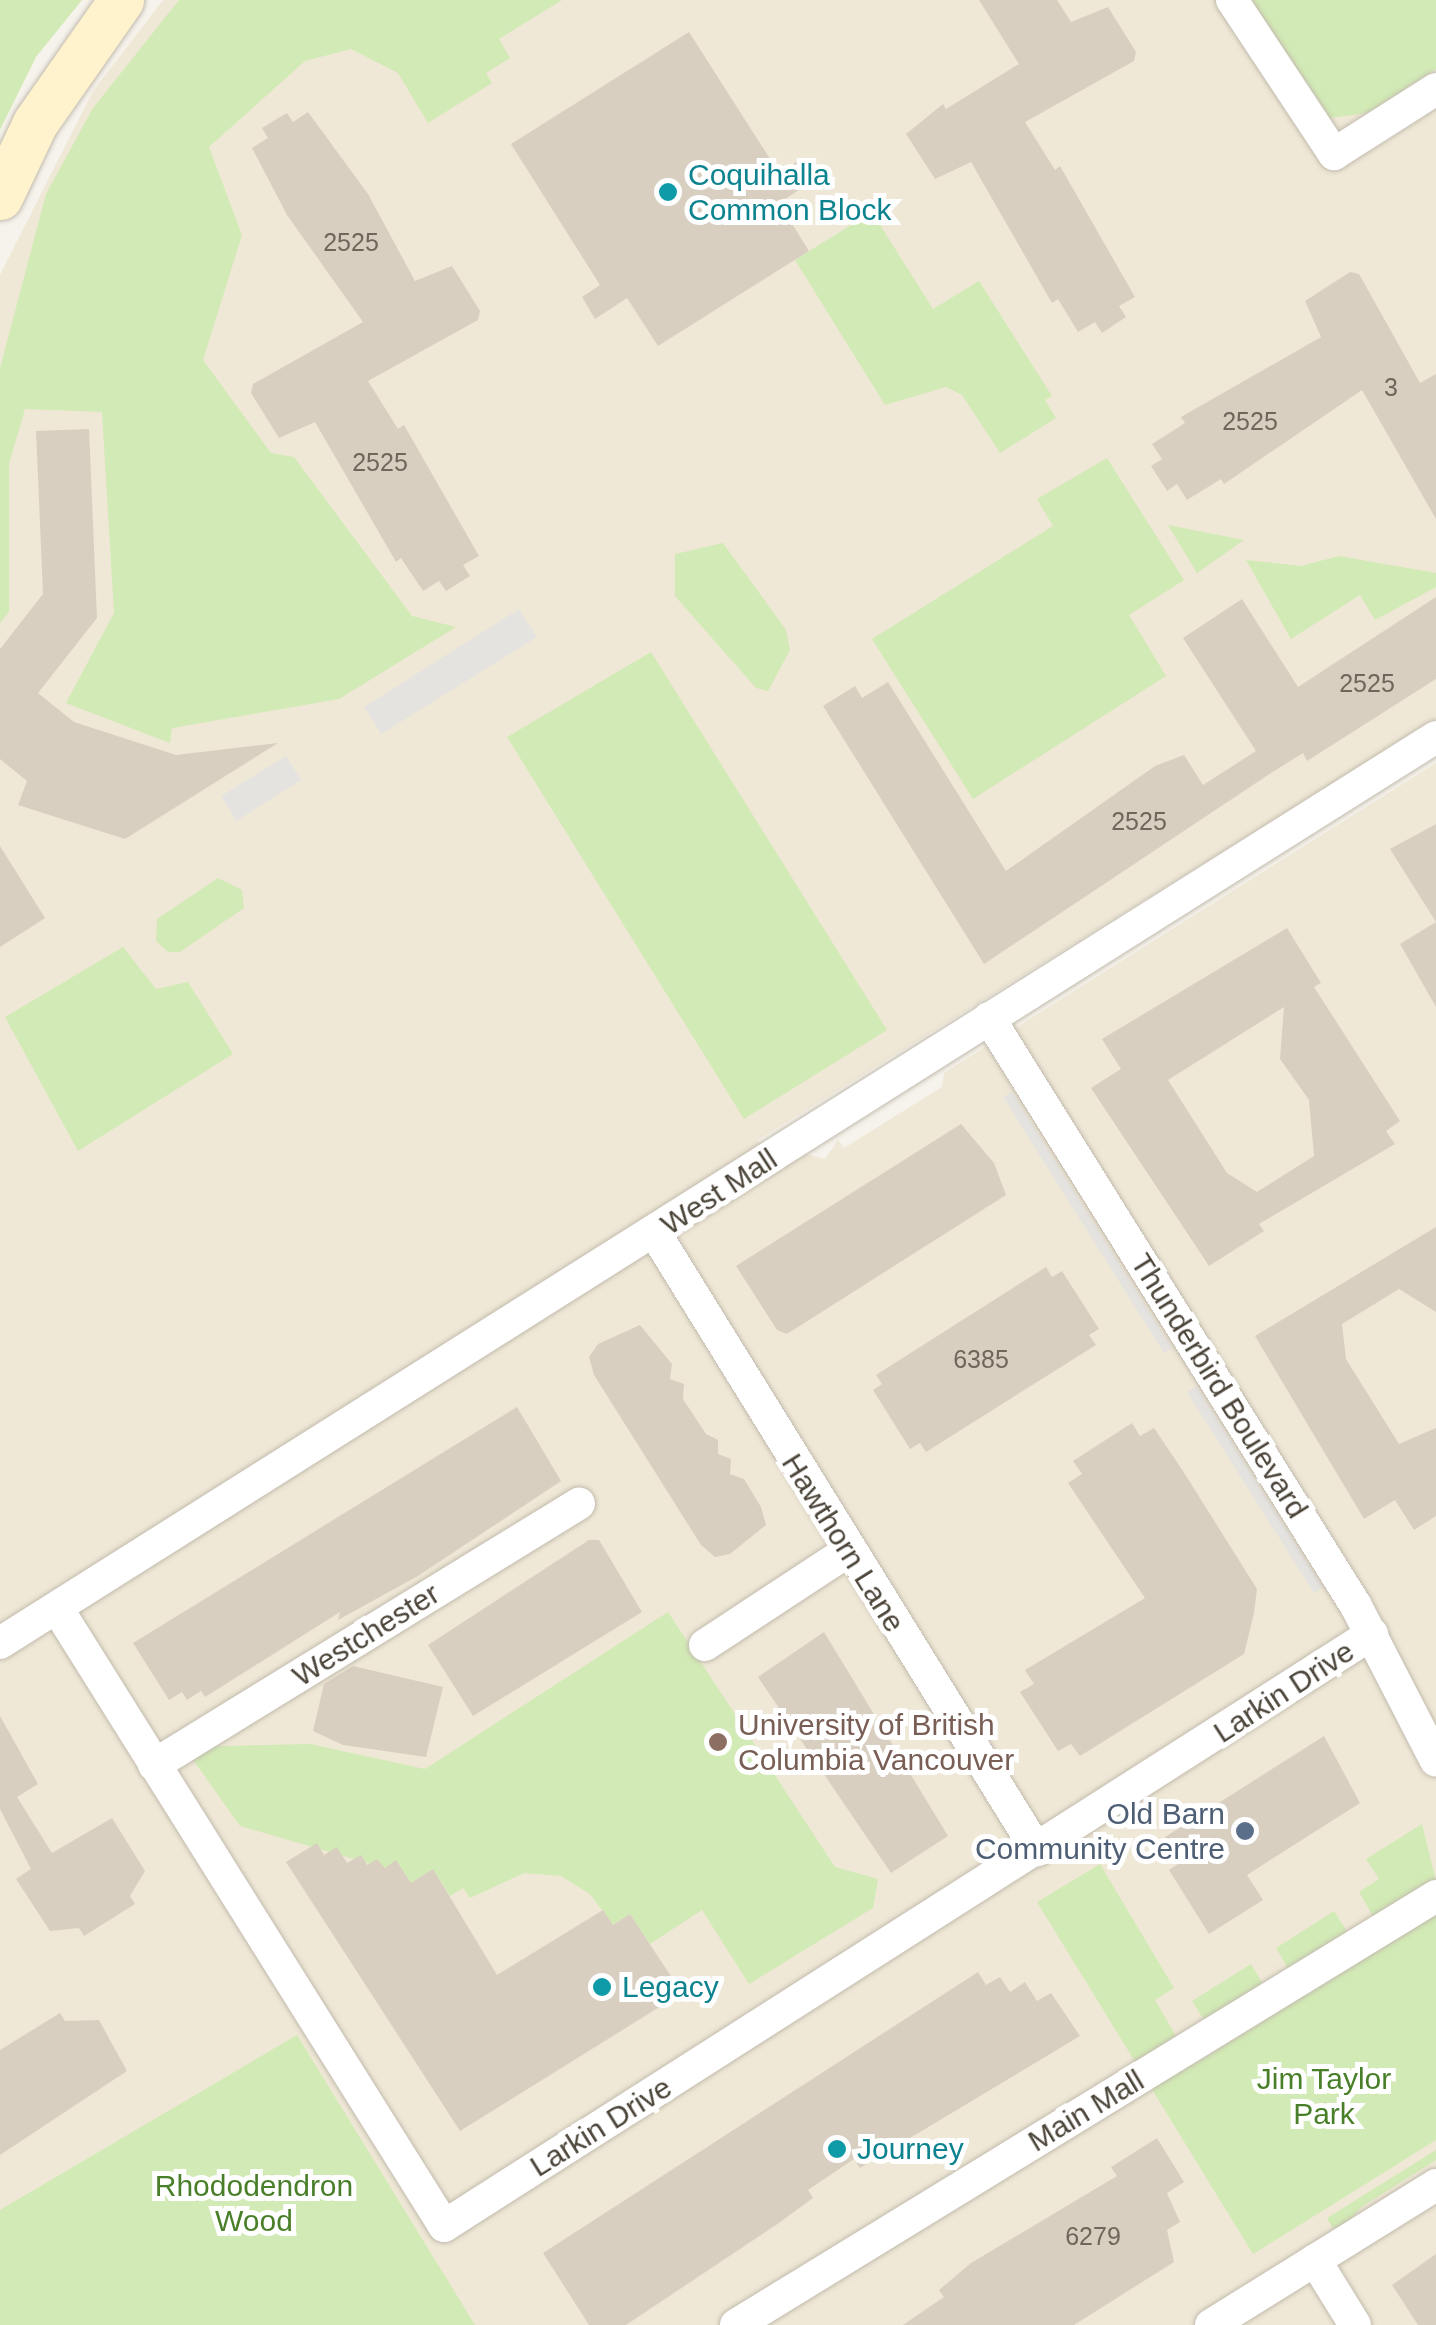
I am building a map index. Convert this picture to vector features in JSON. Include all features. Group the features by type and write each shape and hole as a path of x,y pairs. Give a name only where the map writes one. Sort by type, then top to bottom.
{"street":[{"path":"0,198 35,123 121,0"},
{"path":"1232,0 1334,154 1436,89"},
{"name":"West Mall","path":"0,1643 1436,737"},
{"name":"Thunderbird Boulevard","path":"989,1018 1372,1634 1436,1760"},
{"name":"Hawthorn Lane","path":"655,1233 848,1551 1037,1850"},
{"name":"Westchester","path":"154,1765 579,1504"},
{"path":"705,1645 848,1551"},
{"name":"Larkin Drive","path":"57,1608 444,2226 1372,1634"},
{"name":"Main Mall","path":"736,2325 1436,1896"},
{"path":"1211,2325 1436,2184"},
{"path":"1315,2260 1355,2325"}],"shaded area":[{"name":"University of British Columbia Vancouver","path":"163,0 1436,0 1436,71 1352,125 1371,151 1436,109 1436,719 756,1141 825,1159 838,1140 844,1148 942,1087 944,1073 1436,763 1436,2325 0,2325 0,275 93,91"},
{"path":"519,609 537,637 381,734 364,707"},
{"path":"286,756 301,780 236,821 221,796"},
{"path":"1012,1092 1172,1348 1164,1353 1003,1097"},
{"path":"1196,1386 1323,1587 1314,1593 1187,1392"}],"green space":[{"path":"0,0 82,0 36,57 0,130"},
{"path":"179,0 562,0 499,39 510,58 486,73 492,83 428,123 398,73 351,49 305,61 209,147 242,235 203,360 271,453 294,457 412,616 456,627 339,699 172,728 170,743 66,703 114,613 102,412 25,409 9,464 9,612 0,623 0,368 46,194 93,108"},
{"path":"1250,0 1436,0 1436,69 1367,113 1330,118"},
{"path":"872,212 933,309 979,281 1052,396 1045,400 1056,418 1000,453 962,395 946,387 885,405 795,260"},
{"path":"1107,458 1184,580 1129,615 1166,676 973,799 872,639 1053,526 1037,499"},
{"path":"1168,525 1244,540 1197,573"},
{"path":"723,543 786,630 790,650 768,691 756,688 675,596 675,554"},
{"path":"1339,556 1436,573 1436,587 1375,620 1360,595 1291,639 1246,560 1301,566"},
{"path":"651,652 887,1030 744,1119 507,737"},
{"path":"218,878 242,890 244,908 180,952 168,952 156,941 157,919"},
{"path":"123,947 156,989 188,982 233,1054 78,1151 5,1017"},
{"path":"668,1612 835,1867 878,1879 873,1908 749,1984 702,1910 650,1944 630,1914 613,1925 590,1894 561,1876 524,1873 470,1898 463,1888 450,1896 433,1869 411,1883 396,1861 385,1868 240,1826 184,1747 310,1744 425,1769"},
{"path":"1422,1824 1436,1881 1373,1916 1359,1892 1379,1879 1366,1859"},
{"name":"Jim Taylor Park","path":"1100,1864 1174,1988 1155,2000 1193,2065 1436,1913 1436,2140 1253,2254 1037,1902"},
{"path":"1334,1911 1350,1936 1291,1973 1276,1948"},
{"path":"1251,1964 1266,1989 1207,2025 1192,2001"},
{"name":"Rhododendron Wood","path":"297,2035 475,2325 0,2325 0,2210"},
{"path":"1436,2150 1436,2160 1360,2208 1341,2231 1332,2227 1327,2218"}],"building":[{"path":"979,0 1057,0 1071,22 1108,7 1136,52 1134,61 1025,122 1055,170 1060,166 1135,297 1119,306 1126,317 1102,333 1095,322 1078,332 1058,299 1052,303 971,162 935,179 906,134 943,104 946,109 1019,64"},
{"name":"Coquihalla Common Block","path":"689,32 779,173 798,161 811,182 779,203 809,251 658,346 627,298 595,319 582,297 600,285 511,144"},
{"path":"308,112 368,194 415,281 452,266 480,311 478,320 368,381 398,429 404,425 479,556 463,565 470,576 446,591 439,581 423,591 401,558 396,562 315,422 279,438 251,393 253,384 363,322 287,215 252,148 268,138 262,128 287,113 293,122"},
{"path":"1350,272 1359,274 1420,383 1436,374 1436,519 1362,390 1224,484 1221,479 1187,500 1177,484 1167,491 1151,466 1162,459 1152,444 1185,423 1181,417 1321,337 1305,301"},
{"path":"89,429 97,618 38,693 74,722 176,755 278,743 125,839 18,805 27,781 0,759 0,649 43,594 36,431"},
{"path":"1436,597 1436,679 1307,761 1303,753 1271,773 984,964 823,706 855,686 862,698 888,682 1006,871 1155,766 1184,755 1203,785 1256,751 1183,638 1242,599 1298,687"},
{"path":"1436,824 1436,922 1390,849"},
{"path":"0,846 45,918 0,947"},
{"path":"1436,922 1436,1007 1400,944"},
{"path":"1287,928 1321,983 1314,987 1400,1121 1386,1131 1395,1144 1259,1224 1264,1231 1209,1266 1091,1088 1121,1069 1102,1039","holes":["1284,1007 1280,1059 1309,1100 1314,1156 1257,1192 1227,1173 1168,1080"]},
{"path":"961,1124 994,1163 1006,1195 787,1334 777,1330 736,1266"},
{"path":"1436,1227 1436,1312 1399,1289 1342,1324 1346,1359 1399,1444 1436,1428 1436,1516 1414,1530 1395,1500 1364,1519 1255,1336"},
{"path":"1046,1267 1052,1277 1062,1271 1099,1329 1089,1335 1096,1345 926,1452 920,1443 910,1449 873,1390 882,1384 876,1375"},
{"path":"640,1325 672,1364 670,1379 684,1384 683,1399 706,1434 718,1440 718,1454 731,1459 730,1474 744,1479 761,1507 766,1525 730,1554 715,1557 701,1545 594,1375 589,1357 598,1344"},
{"path":"517,1407 561,1481 418,1576 338,1620 340,1612 205,1697 201,1691 187,1700 182,1692 169,1700 133,1643"},
{"path":"1132,1423 1140,1436 1154,1428 1183,1471 1257,1589 1254,1613 1244,1654 1080,1756 1071,1744 1058,1751 1020,1692 1034,1684 1025,1670 1145,1598 1068,1483 1082,1474 1073,1461"},
{"path":"589,1540 599,1540 642,1612 473,1716 428,1645"},
{"path":"824,1632 948,1836 891,1873 758,1677"},
{"path":"353,1666 443,1687 426,1757 343,1745 313,1731 324,1684"},
{"path":"0,1716 38,1784 17,1797 52,1853 112,1818 145,1871 130,1896 135,1904 84,1936 79,1928 50,1931 16,1879 31,1869 0,1809"},
{"name":"Old Barn Community Centre","path":"1324,1736 1360,1803 1247,1875 1263,1900 1209,1934 1169,1870 1181,1862 1165,1837"},
{"name":"Legacy","path":"317,1843 324,1855 337,1847 347,1863 361,1855 367,1865 377,1859 385,1868 396,1860 411,1883 433,1869 497,1975 603,1910 613,1925 630,1914 682,1993 460,2131 286,1862"},
{"name":"Journey","path":"978,1972 986,1985 1000,1977 1010,1992 1025,1982 1037,2001 1051,1993 1080,2036 860,2168 854,2159 808,2190 813,2198 776,2225 626,2325 589,2325 543,2253"},
{"path":"60,2013 65,2021 99,2020 127,2071 0,2155 0,2050"},
{"path":"1157,2138 1184,2182 1167,2193 1180,2222 1167,2230 1174,2262 1074,2325 903,2325 944,2297 939,2290 971,2263 1117,2176 1111,2167"},
{"path":"1436,2254 1436,2325 1418,2325 1392,2285"}],"place":[{"name":"Coquihalla Common Block","path":"668,192"},
{"name":"University of British Columbia Vancouver","path":"718,1742"},
{"name":"Old Barn Community Centre","path":"1245,1831"},
{"name":"Legacy","path":"602,1987"},
{"name":"Journey","path":"837,2149"}]}
